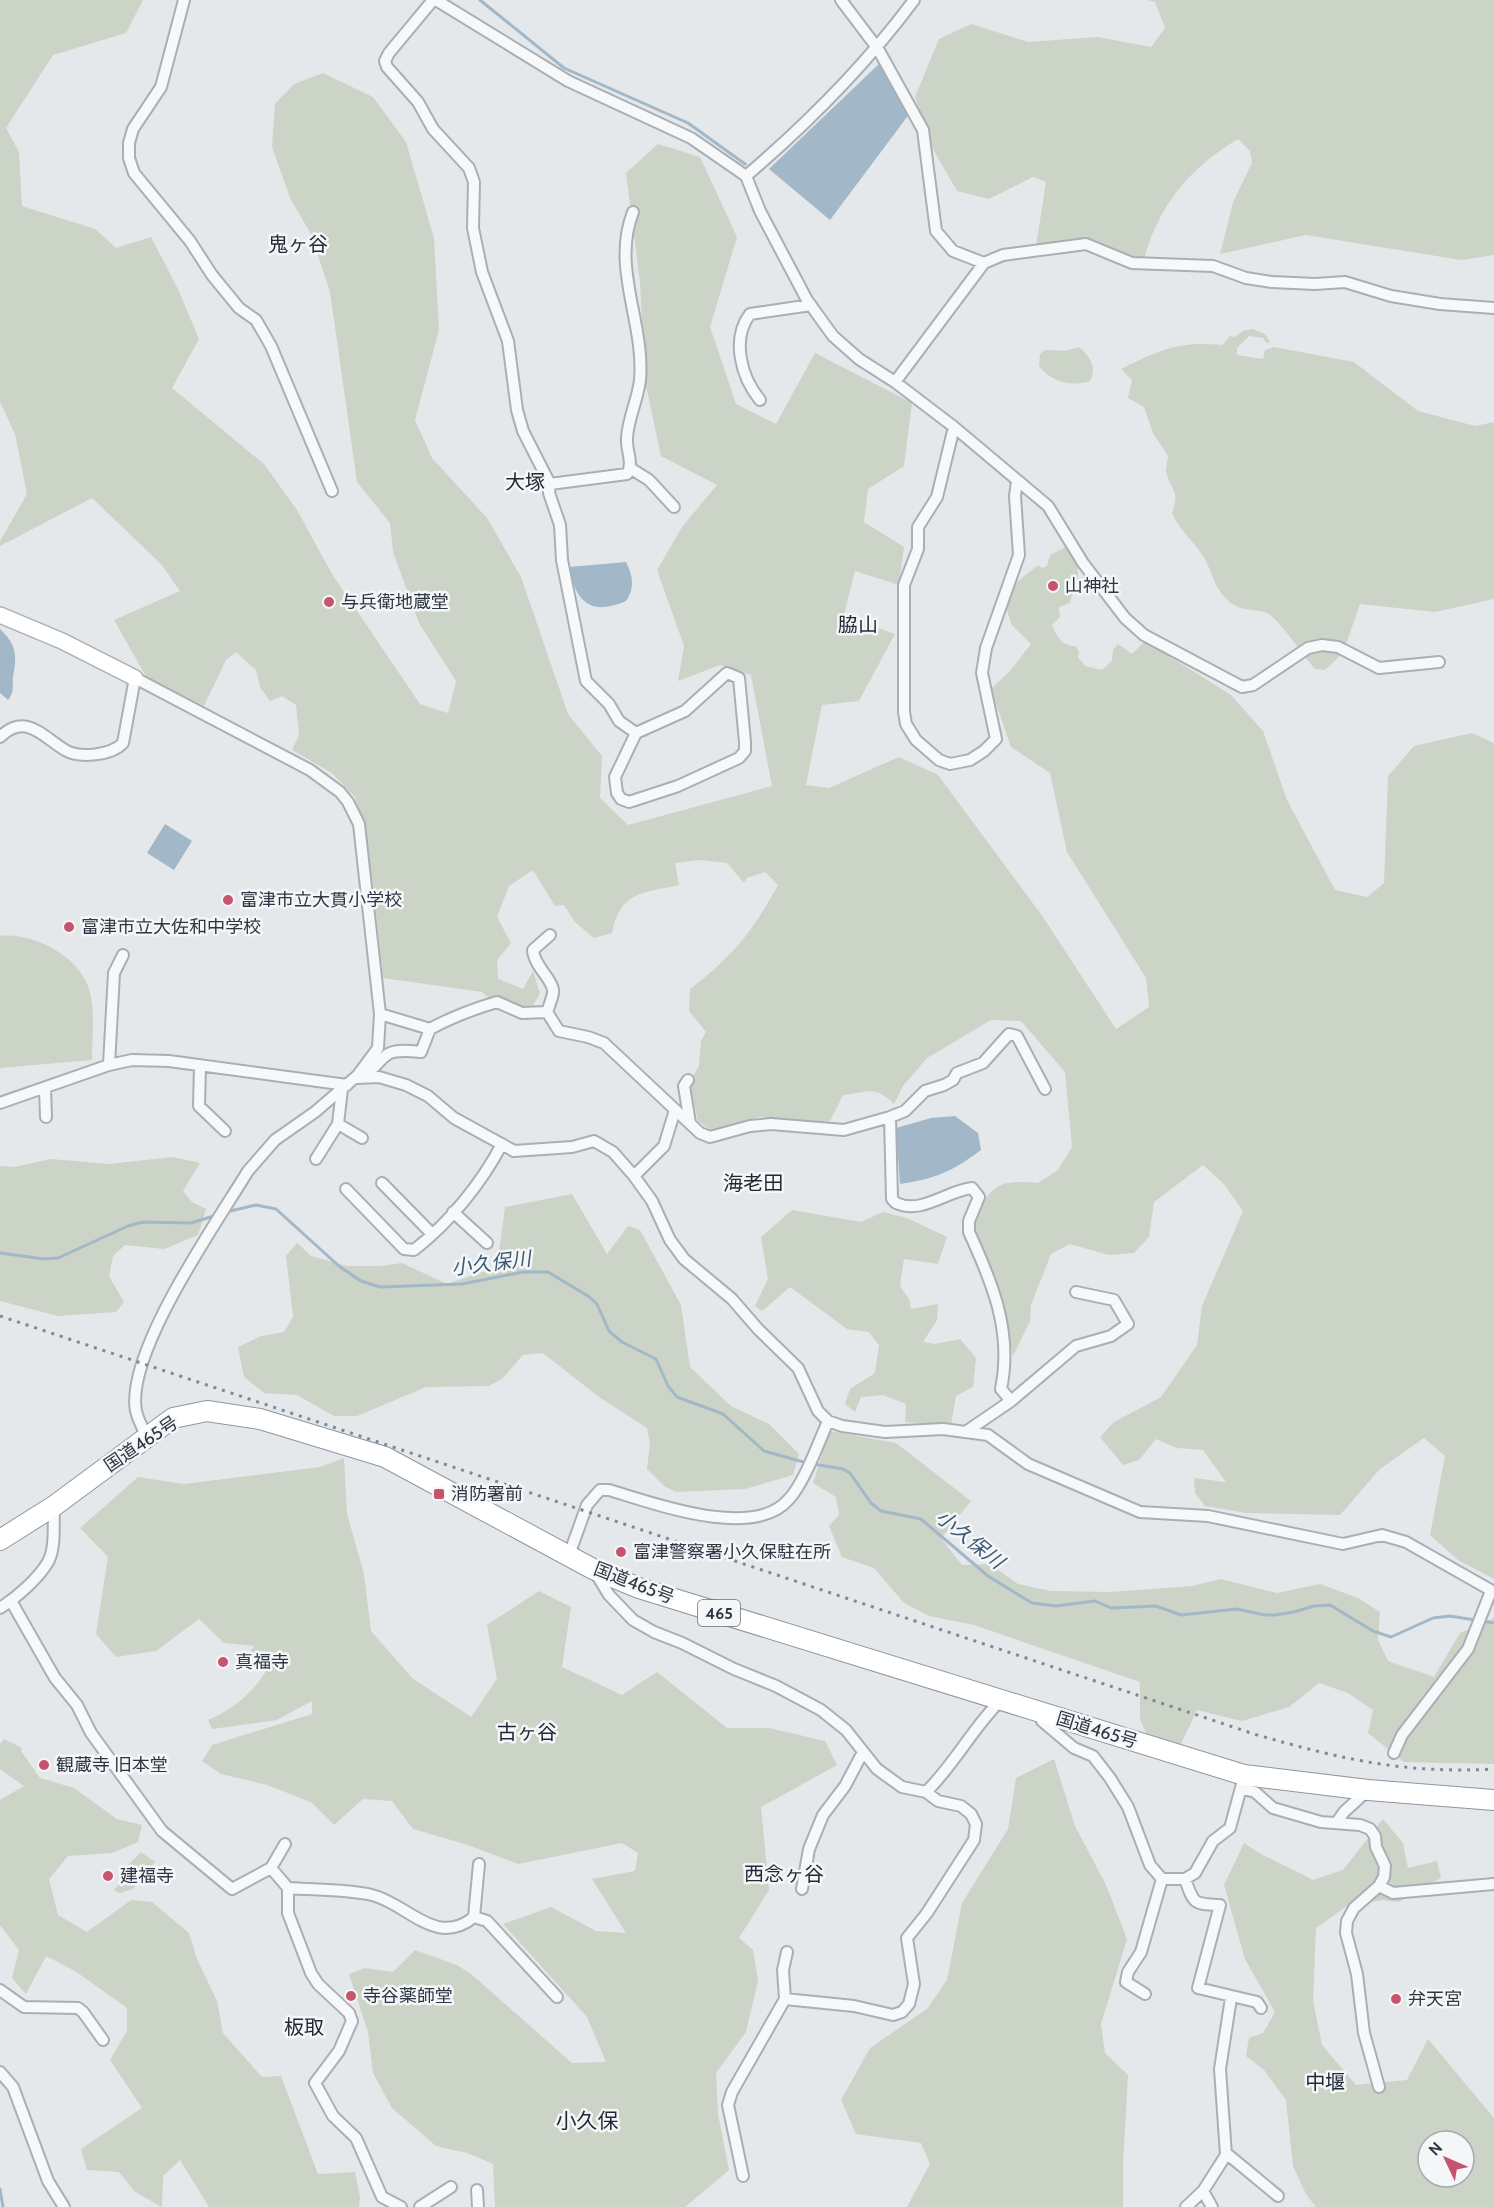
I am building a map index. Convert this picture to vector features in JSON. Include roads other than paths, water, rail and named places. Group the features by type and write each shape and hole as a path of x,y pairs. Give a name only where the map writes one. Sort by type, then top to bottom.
{"highway":[{"name":"国道465号","path":"0,1540 54,1506 173,1419 190,1413 219,1412 260,1419 385,1457 593,1569 639,1588 1040,1712 1242,1782 1494,1800"}],"street":[{"path":"184,0 161,87 134,129 129,143 129,158 134,172 190,241 212,275 239,308 256,320 271,346 332,491"},
{"path":"636,733 619,721 609,704 586,681 562,560 560,525 549,493 550,484 524,431 518,410 508,341 482,273 473,228 474,182 469,168 433,129 418,102 387,67 385,61 435,0 568,81 691,138 746,176 760,211 811,305 833,336 859,359 895,382 954,427 1048,506 1083,563 1125,618 1144,635 1242,687 1253,685 1308,648 1322,645 1338,647 1379,668 1439,662"},
{"path":"841,0 878,49 923,130 936,231 953,251 984,263"},
{"path":"746,176 804,124 878,49 914,0"},
{"path":"550,484 627,474 630,468 627,439 640,380 634,311 625,277 627,228 633,213"},
{"path":"895,382 984,263 1003,255 1086,244 1132,263 1213,266 1246,278 1272,282 1315,284 1345,282 1391,296 1440,304 1494,308"},
{"path":"760,400 752,390 738,347 742,324 750,314 811,305"},
{"path":"954,427 937,497 918,527 918,549 904,585 903,638 906,724 916,740 939,760 950,764 970,760 996,739 982,673 986,648 1019,555 1015,496 1017,481"},
{"path":"630,468 649,480 674,507"},
{"path":"0,615 62,640 310,770 340,792 348,802 359,824 365,861 380,1014 378,1048 351,1082 338,1124 316,1160"},
{"path":"727,673 739,678 745,742 745,751 739,758 678,786 629,802 621,800 616,793 615,777 636,733 685,711 727,673"},
{"path":"0,737 7,730 18,726 44,732 67,751 100,753 117,749 123,743 135,678"},
{"path":"547,1012 554,992 534,959 534,950 550,935"},
{"path":"109,1065 114,973 123,955"},
{"path":"147,1437 136,1410 136,1393 154,1331 176,1288 248,1171 275,1140 351,1082 375,1069 388,1054 404,1051 421,1052 430,1029 460,1013 475,1011 497,1002 522,1013 547,1012"},
{"path":"547,1012 559,1031 604,1043 690,1124 710,1137 750,1126 771,1124 844,1130 890,1117 905,1111 926,1091 944,1085 953,1080 957,1073 983,1063 1009,1034 1017,1036 1044,1089"},
{"path":"380,1014 430,1029"},
{"path":"0,1103 109,1065 132,1060 200,1065 351,1082 379,1077 428,1095 454,1118 513,1151 572,1147 594,1141 613,1152 634,1176 652,1201 670,1240 684,1259 732,1299 758,1329 798,1368 818,1411 828,1421 842,1426 885,1432 944,1429 988,1435 1028,1464 1140,1512 1208,1516 1343,1544 1382,1536 1406,1542 1493,1592 1468,1649 1402,1735 1394,1753"},
{"path":"200,1065 199,1106 225,1131"},
{"path":"688,1080 684,1086 690,1124"},
{"path":"45,1088 46,1117"},
{"path":"634,1176 664,1146 675,1110"},
{"path":"890,1117 892,1199 896,1203 911,1205 939,1201 966,1188 978,1192 979,1197 969,1221 969,1232 1001,1311 1006,1364 1001,1389 1011,1401"},
{"path":"338,1124 362,1138"},
{"path":"346,1189 404,1249 414,1250 453,1212 489,1170 502,1144"},
{"path":"382,1183 431,1233"},
{"path":"453,1212 487,1243"},
{"path":"967,1431 1011,1401 1076,1346 1111,1336 1128,1323 1114,1300 1076,1292"},
{"path":"569,1555 587,1505 600,1490 609,1490 678,1510 750,1519 776,1511 790,1499 828,1421"},
{"path":"0,1608 11,1601 48,1562 51,1552 54,1506"},
{"path":"593,1569 609,1595 633,1620 734,1669 776,1686 821,1710 846,1730 876,1769 902,1787 926,1792 938,1801 961,1806 971,1814 976,1824 974,1840 907,1938 914,1984 909,2004 902,2012 893,2015 854,2006 785,1999"},
{"path":"11,1601 55,1678 77,1705 95,1740 162,1832 232,1889 271,1868 285,1844"},
{"path":"926,1792 938,1780 981,1719 1000,1701"},
{"path":"1040,1712 1042,1722 1074,1748 1093,1756 1110,1778 1128,1807 1150,1865 1162,1879 1185,1879 1195,1873 1213,1841 1230,1828 1242,1782 1273,1808 1303,1819 1360,1825 1370,1829 1375,1836 1376,1847 1385,1866 1379,1886 1354,1908 1347,1921 1346,1933 1357,1974 1364,2034 1379,2087"},
{"path":"802,1889 809,1850 823,1815 845,1786 863,1752"},
{"path":"1337,1822 1344,1812 1368,1790"},
{"path":"288,1888 371,1895 424,1923 452,1929 465,1925 474,1917 479,1864"},
{"path":"271,1868 288,1888 288,1913 311,1973 318,1984 349,2013 352,2021 339,2051 315,2083 333,2116 356,2138 382,2198 401,2207"},
{"path":"1145,1994 1126,1982 1128,1972 1141,1952 1162,1879"},
{"path":"1185,1879 1193,1901 1198,1904 1220,1905 1198,1988 1232,1998 1257,2002 1261,2008"},
{"path":"1379,1886 1393,1893 1494,1884"},
{"path":"474,1917 487,1921 557,1997"},
{"path":"742,2176 728,2105 732,2092 785,1999 783,1970 786,1952"},
{"path":"0,1990 24,2007 78,2008 103,2040"},
{"path":"1186,2207 1203,2191 1226,2153 1220,2069 1232,1998"},
{"path":"0,2072 13,2087 48,2181 64,2207"},
{"path":"1226,2153 1278,2196"},
{"path":"420,2207 451,2187"},
{"path":"477,2190 477,2207"},
{"path":"1203,2191 1212,2207"}],"water":[{"path":"882,61 910,113 830,220 769,169"},
{"path":"626,562 632,582 631,592 626,601 603,607 594,606 581,598 569,567"},
{"path":"0,629 10,640 15,657 12,691 8,700 0,693"},
{"path":"165,824 192,841 174,870 147,853"},
{"path":"955,1116 978,1133 981,1150 943,1173 923,1180 900,1184 896,1128 931,1118"}],"waterway":[{"path":"480,0 564,68 688,123 745,164"},
{"name":"小久保川","path":"226,1212 256,1205 276,1209 340,1267 361,1281 380,1287 462,1284 523,1272 548,1272 597,1304 609,1331 622,1342 656,1359 668,1386 677,1397 723,1414 764,1451 807,1463"},
{"name":"小久保川","path":"0,1253 44,1259 58,1258 128,1226 143,1222 191,1223 217,1215"},
{"name":"小久保川","path":"813,1464 843,1469 850,1473 871,1503 881,1511 921,1519 988,1576 1032,1603 1056,1606 1095,1601 1111,1608 1156,1606 1181,1615 1237,1609 1275,1615 1314,1606 1330,1605 1373,1631 1391,1637 1433,1618 1450,1616 1494,1623"},
{"path":"0,2189 3,2207"}],"railway":[{"path":"0,1316 1254,1734 1315,1751 1372,1763 1430,1769 1494,1769"}],"place":[{"name":"山神社","path":"1053,586"},
{"name":"与兵衛地蔵堂","path":"329,602"},
{"name":"富津市立大貫小学校","path":"228,900"},
{"name":"富津市立大佐和中学校","path":"69,927"},
{"name":"消防署前","path":"439,1494"},
{"name":"富津警察署小久保駐在所","path":"621,1552"},
{"name":"真福寺","path":"223,1662"},
{"name":"観蔵寺 旧本堂","path":"44,1765"},
{"name":"建福寺","path":"108,1876"},
{"name":"寺谷薬師堂","path":"351,1996"},
{"name":"弁天宮","path":"1396,1999"}],"district":[{"name":"鬼ヶ谷","path":"298,244"},
{"name":"大塚","path":"525,482"},
{"name":"脇山","path":"858,625"},
{"name":"海老田","path":"753,1183"},
{"name":"古ヶ谷","path":"527,1732"},
{"name":"西念ヶ谷","path":"784,1874"},
{"name":"板取","path":"304,2027"},
{"name":"中堰","path":"1325,2082"},
{"name":"小久保","path":"587,2121"}]}
